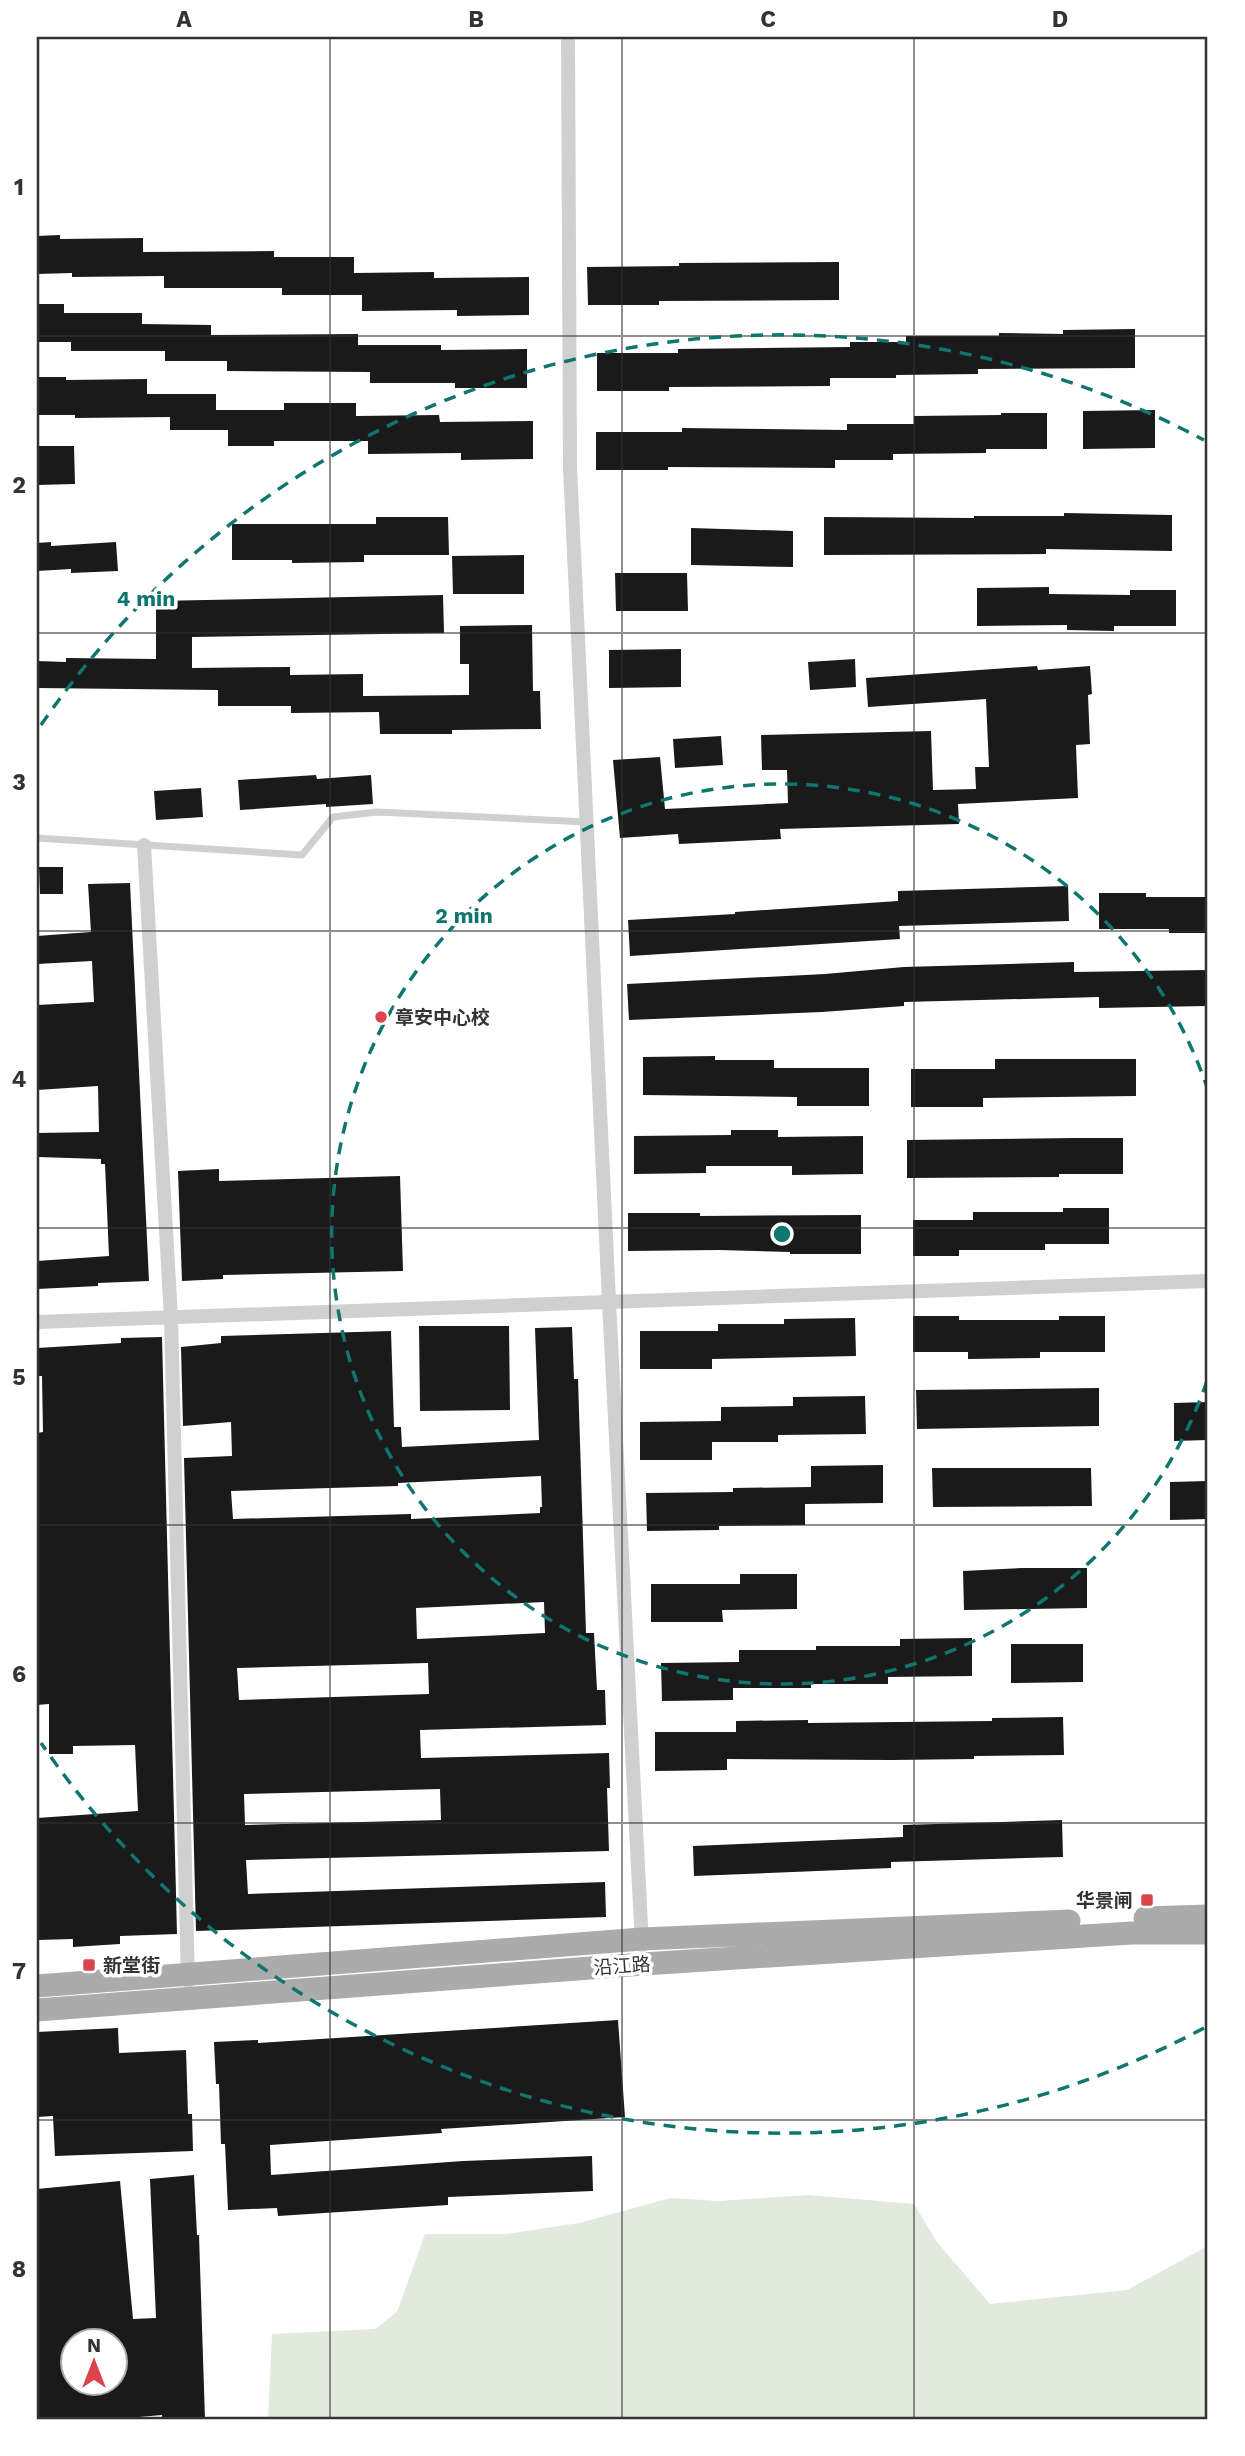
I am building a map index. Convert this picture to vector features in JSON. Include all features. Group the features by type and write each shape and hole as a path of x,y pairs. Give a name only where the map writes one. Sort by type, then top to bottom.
{"main road":[{"name":"沿江路","path":"37,1986 642,1938 1208,1916"},
{"name":"沿江路","path":"37,2010 643,1964 1132,1933 1208,1933"}],"street":[{"path":"568,37 570,467 643,1964"},
{"path":"144,845 171,1318 189,2000"},
{"path":"37,1322 1208,1281"}],"lane":[{"path":"37,838 302,855 333,817 377,813 587,822"}],"shaded area":[{"path":"808,2195 914,2204 937,2242 990,2304 1127,2290 1208,2246 1208,2419 268,2419 272,2334 375,2329 397,2312 425,2234 506,2234 579,2223 671,2198 719,2201"}],"building":[{"path":"60,235 60,239 143,238 143,252 274,251 274,257 354,257 354,273 434,272 434,278 529,277 529,315 457,316 457,310 362,311 362,295 282,295 282,288 164,288 164,276 72,277 72,273 37,274 37,236"},
{"path":"839,262 839,300 659,301 659,305 588,305 587,267 679,266 679,263"},
{"path":"37,304 64,304 64,313 142,313 142,324 211,325 211,335 358,334 358,345 441,345 441,350 527,349 527,388 455,388 455,383 370,383 370,372 227,371 227,361 165,361 165,351 71,351 71,342 37,342"},
{"path":"1135,329 1135,368 978,369 978,374 830,378 830,386 669,387 669,391 597,391 597,353 850,347 850,342 906,342 906,336 999,336 999,333 1063,334 1063,330"},
{"path":"37,377 66,377 66,380 147,379 147,394 216,394 216,410 284,410 284,403 356,403 356,416 439,415 440,422 533,421 533,459 461,460 461,453 368,454 368,441 274,441 274,446 228,446 228,430 170,430 170,417 75,418 75,415 37,415"},
{"path":"1155,410 1155,448 1083,449 1083,411"},
{"path":"1047,413 1047,449 893,454 893,460 835,460 835,468 668,467 668,470 596,470 596,432 682,432 682,428 847,430 847,424 914,424 914,416"},
{"path":"37,446 74,446 75,484 37,485"},
{"path":"1064,513 1172,515 1172,551 1046,549 1046,554 824,555 824,517 974,518 1064,516"},
{"path":"376,517 448,517 449,555 364,555 364,562 232,560 232,524 376,524"},
{"path":"691,528 793,531 793,567 691,565"},
{"path":"51,542 51,546 116,542 118,571 37,571 37,543"},
{"path":"524,555 524,594 453,594 452,556"},
{"path":"615,573 687,573 688,611 616,611"},
{"path":"1049,587 1049,594 1130,595 1130,590 1176,590 1176,626 1114,626 1114,631 1067,630 1067,625 977,626 977,588"},
{"path":"443,595 444,633 192,637 192,668 290,667 290,675 363,674 363,696 469,695 469,664 460,664 460,626 532,625 533,691 540,691 541,729 452,730 452,734 380,734 379,712 291,713 291,706 218,706 218,690 37,688 37,661 66,662 66,658 156,659 156,601"},
{"path":"681,649 681,687 609,688 609,650"},
{"path":"855,659 856,687 810,690 808,662"},
{"path":"1037,666 1038,670 1090,666 1090,744 1076,745 1078,798 958,804 959,824 780,829 781,839 679,844 678,834 620,838 613,760 660,757 665,809 788,803 787,770 762,770 761,735 931,731 933,790 976,789 975,767 989,767 986,699 868,707 866,678"},
{"path":"721,736 723,765 675,768 673,739"},
{"path":"316,775 317,779 371,775 373,804 326,807 326,804 240,810 238,780"},
{"path":"201,788 203,817 156,820 154,791"},
{"path":"39,867 63,867 63,894 40,894"},
{"path":"130,883 149,1281 37,1289 37,1261 109,1256 105,1164 101,1164 101,1159 37,1157 37,1133 99,1132 98,1086 37,1090 37,1005 94,1002 92,961 37,964 37,936 91,932 88,884"},
{"path":"1068,886 1069,921 899,926 900,939 630,956 628,920 898,901 898,891"},
{"path":"1099,893 1146,893 1146,897 1208,897 1208,933 1169,933 1169,929 1099,929"},
{"path":"1074,962 1074,972 1207,970 1207,1006 1099,1008 1099,997 904,1002 904,1006 822,1012 629,1020 627,984 825,974 904,967"},
{"path":"715,1056 715,1060 774,1060 774,1068 869,1068 869,1106 797,1106 797,1097 643,1095 643,1057"},
{"path":"995,1059 1136,1059 1136,1096 983,1098 983,1107 911,1107 911,1069 995,1069"},
{"path":"731,1130 778,1130 778,1137 863,1136 863,1174 792,1175 792,1166 706,1166 706,1173 634,1174 634,1136 731,1135"},
{"path":"1123,1138 1123,1174 907,1178 907,1140"},
{"path":"219,1169 219,1181 400,1176 403,1271 223,1275 223,1279 182,1281 178,1171"},
{"path":"1063,1208 1109,1208 1109,1244 1045,1244 1045,1250 959,1250 959,1256 913,1256 913,1220 973,1220 973,1212 1063,1212"},
{"path":"628,1213 700,1213 700,1216 861,1215 861,1254 719,1250 628,1251"},
{"path":"913,1316 959,1316 959,1320 1059,1320 1059,1316 1105,1316 1105,1352 1040,1352 1040,1358 968,1359 968,1352 913,1352"},
{"path":"855,1318 856,1356 712,1359 712,1369 640,1369 640,1331 718,1331 718,1324 784,1324 784,1319"},
{"path":"419,1326 509,1326 510,1410 420,1411"},
{"path":"572,1327 574,1379 578,1379 586,1633 594,1633 597,1690 605,1690 606,1725 420,1730 421,1758 609,1753 609,1851 246,1860 248,1894 605,1882 606,1917 196,1931 184,1458 232,1456 231,1422 183,1426 181,1347 221,1343 221,1336 391,1331 394,1427 401,1427 402,1447 539,1440 535,1328","holes":["541,1476 542,1507 540,1513 411,1519 411,1514 233,1519 231,1491 398,1486 398,1483","544,1602 545,1633 417,1639 416,1608","428,1663 429,1694 239,1700 237,1668","440,1789 441,1820 245,1825 244,1794"]},
{"path":"162,1337 177,1934 120,1936 120,1944 73,1947 73,1939 37,1940 37,1818 138,1811 135,1745 73,1746 73,1754 49,1754 49,1704 37,1705 37,1433 43,1432 42,1376 37,1376 37,1348 121,1343 121,1338"},
{"path":"1099,1388 1099,1426 917,1429 916,1390"},
{"path":"865,1396 866,1434 778,1435 778,1442 712,1442 712,1460 640,1460 640,1422 721,1421 721,1407 793,1406 793,1397"},
{"path":"1208,1402 1208,1440 1174,1441 1174,1403"},
{"path":"883,1465 883,1503 805,1504 805,1525 719,1526 719,1530 647,1531 646,1493 733,1492 733,1488 811,1487 811,1466"},
{"path":"932,1468 1091,1468 1092,1506 933,1507"},
{"path":"1208,1481 1208,1519 1170,1520 1170,1482"},
{"path":"1087,1568 1087,1608 964,1610 963,1571"},
{"path":"740,1574 797,1574 797,1609 722,1610 723,1622 651,1622 651,1584 740,1584"},
{"path":"972,1638 972,1676 888,1677 888,1684 811,1684 811,1688 733,1688 733,1700 662,1701 661,1663 739,1662 739,1650 900,1646 900,1639"},
{"path":"1011,1644 1083,1644 1083,1682 1011,1683"},
{"path":"1063,1717 1064,1755 891,1760 727,1759 727,1770 655,1771 655,1732 736,1732 736,1721 992,1721 992,1718"},
{"path":"1062,1820 1063,1857 891,1862 891,1868 694,1876 693,1846 903,1837 903,1825"},
{"path":"618,2020 625,2117 441,2129 442,2133 270,2145 271,2175 463,2161 592,2156 593,2191 448,2197 448,2205 278,2216 277,2208 228,2210 225,2144 221,2144 219,2084 216,2084 214,2042 258,2040 258,2043"},
{"path":"118,2028 119,2053 186,2050 188,2114 192,2114 193,2151 55,2156 53,2116 37,2117 37,2032"},
{"path":"194,2175 199,2235 205,2419 162,2419 162,2415 116,2419 37,2419 37,2189 120,2181 133,2319 156,2318 150,2179"}],"place":[{"name":"章安中心校","path":"381,1017"},
{"name":"华景闸","path":"1147,1900"},
{"name":"新堂街","path":"89,1965"}]}
